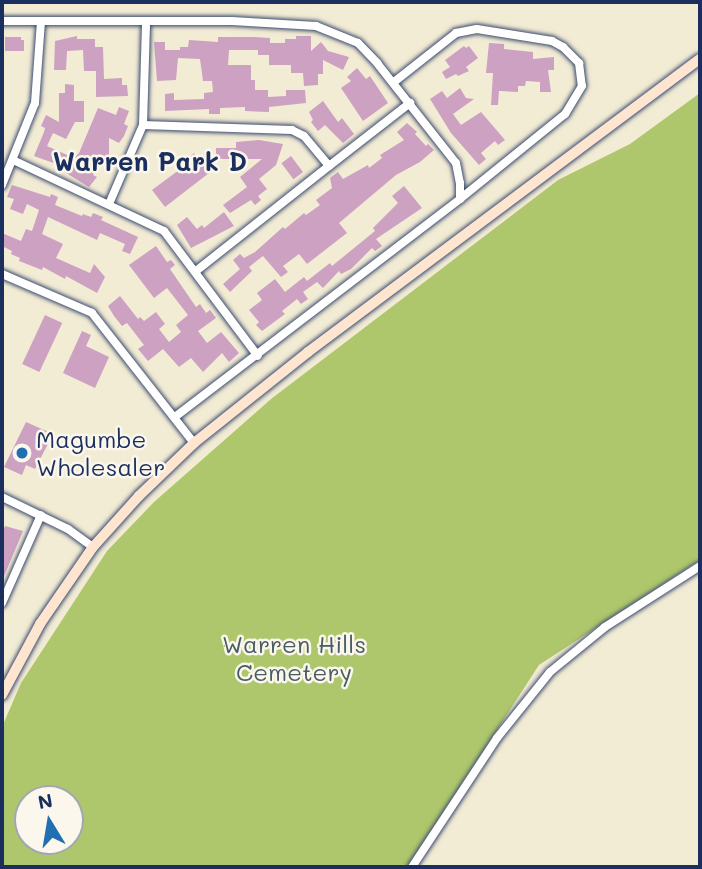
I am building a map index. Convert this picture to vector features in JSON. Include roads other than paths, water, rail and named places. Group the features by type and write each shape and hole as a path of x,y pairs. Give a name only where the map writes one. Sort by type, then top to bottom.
{"street":[{"path":"2,20 243,21 316,26 358,43 394,82 456,163 460,199"},
{"path":"2,185 37,94 41,21"},
{"path":"109,204 143,125 146,22"},
{"path":"175,417 258,356 565,114 582,86 579,63 563,47 552,41 477,29 456,33 394,82"},
{"path":"2,695 47,613 93,547 139,496 194,443 308,352 700,58"},
{"path":"196,271 410,103"},
{"path":"143,125 292,130 304,135 329,166"},
{"path":"13,160 160,228 196,271 258,356"},
{"path":"2,274 92,313 194,443"},
{"path":"2,497 41,515 93,547"},
{"path":"2,603 41,515"},
{"path":"412,867 496,738 550,672 605,627 700,566"}],"place":[{"name":"Magumbe Wholesaler","path":"22,453"}],"district":[{"name":"Warren Park D","path":"150,162"}],"park label":[{"name":"Warren Hills Cemetery","path":"294,658"}]}
